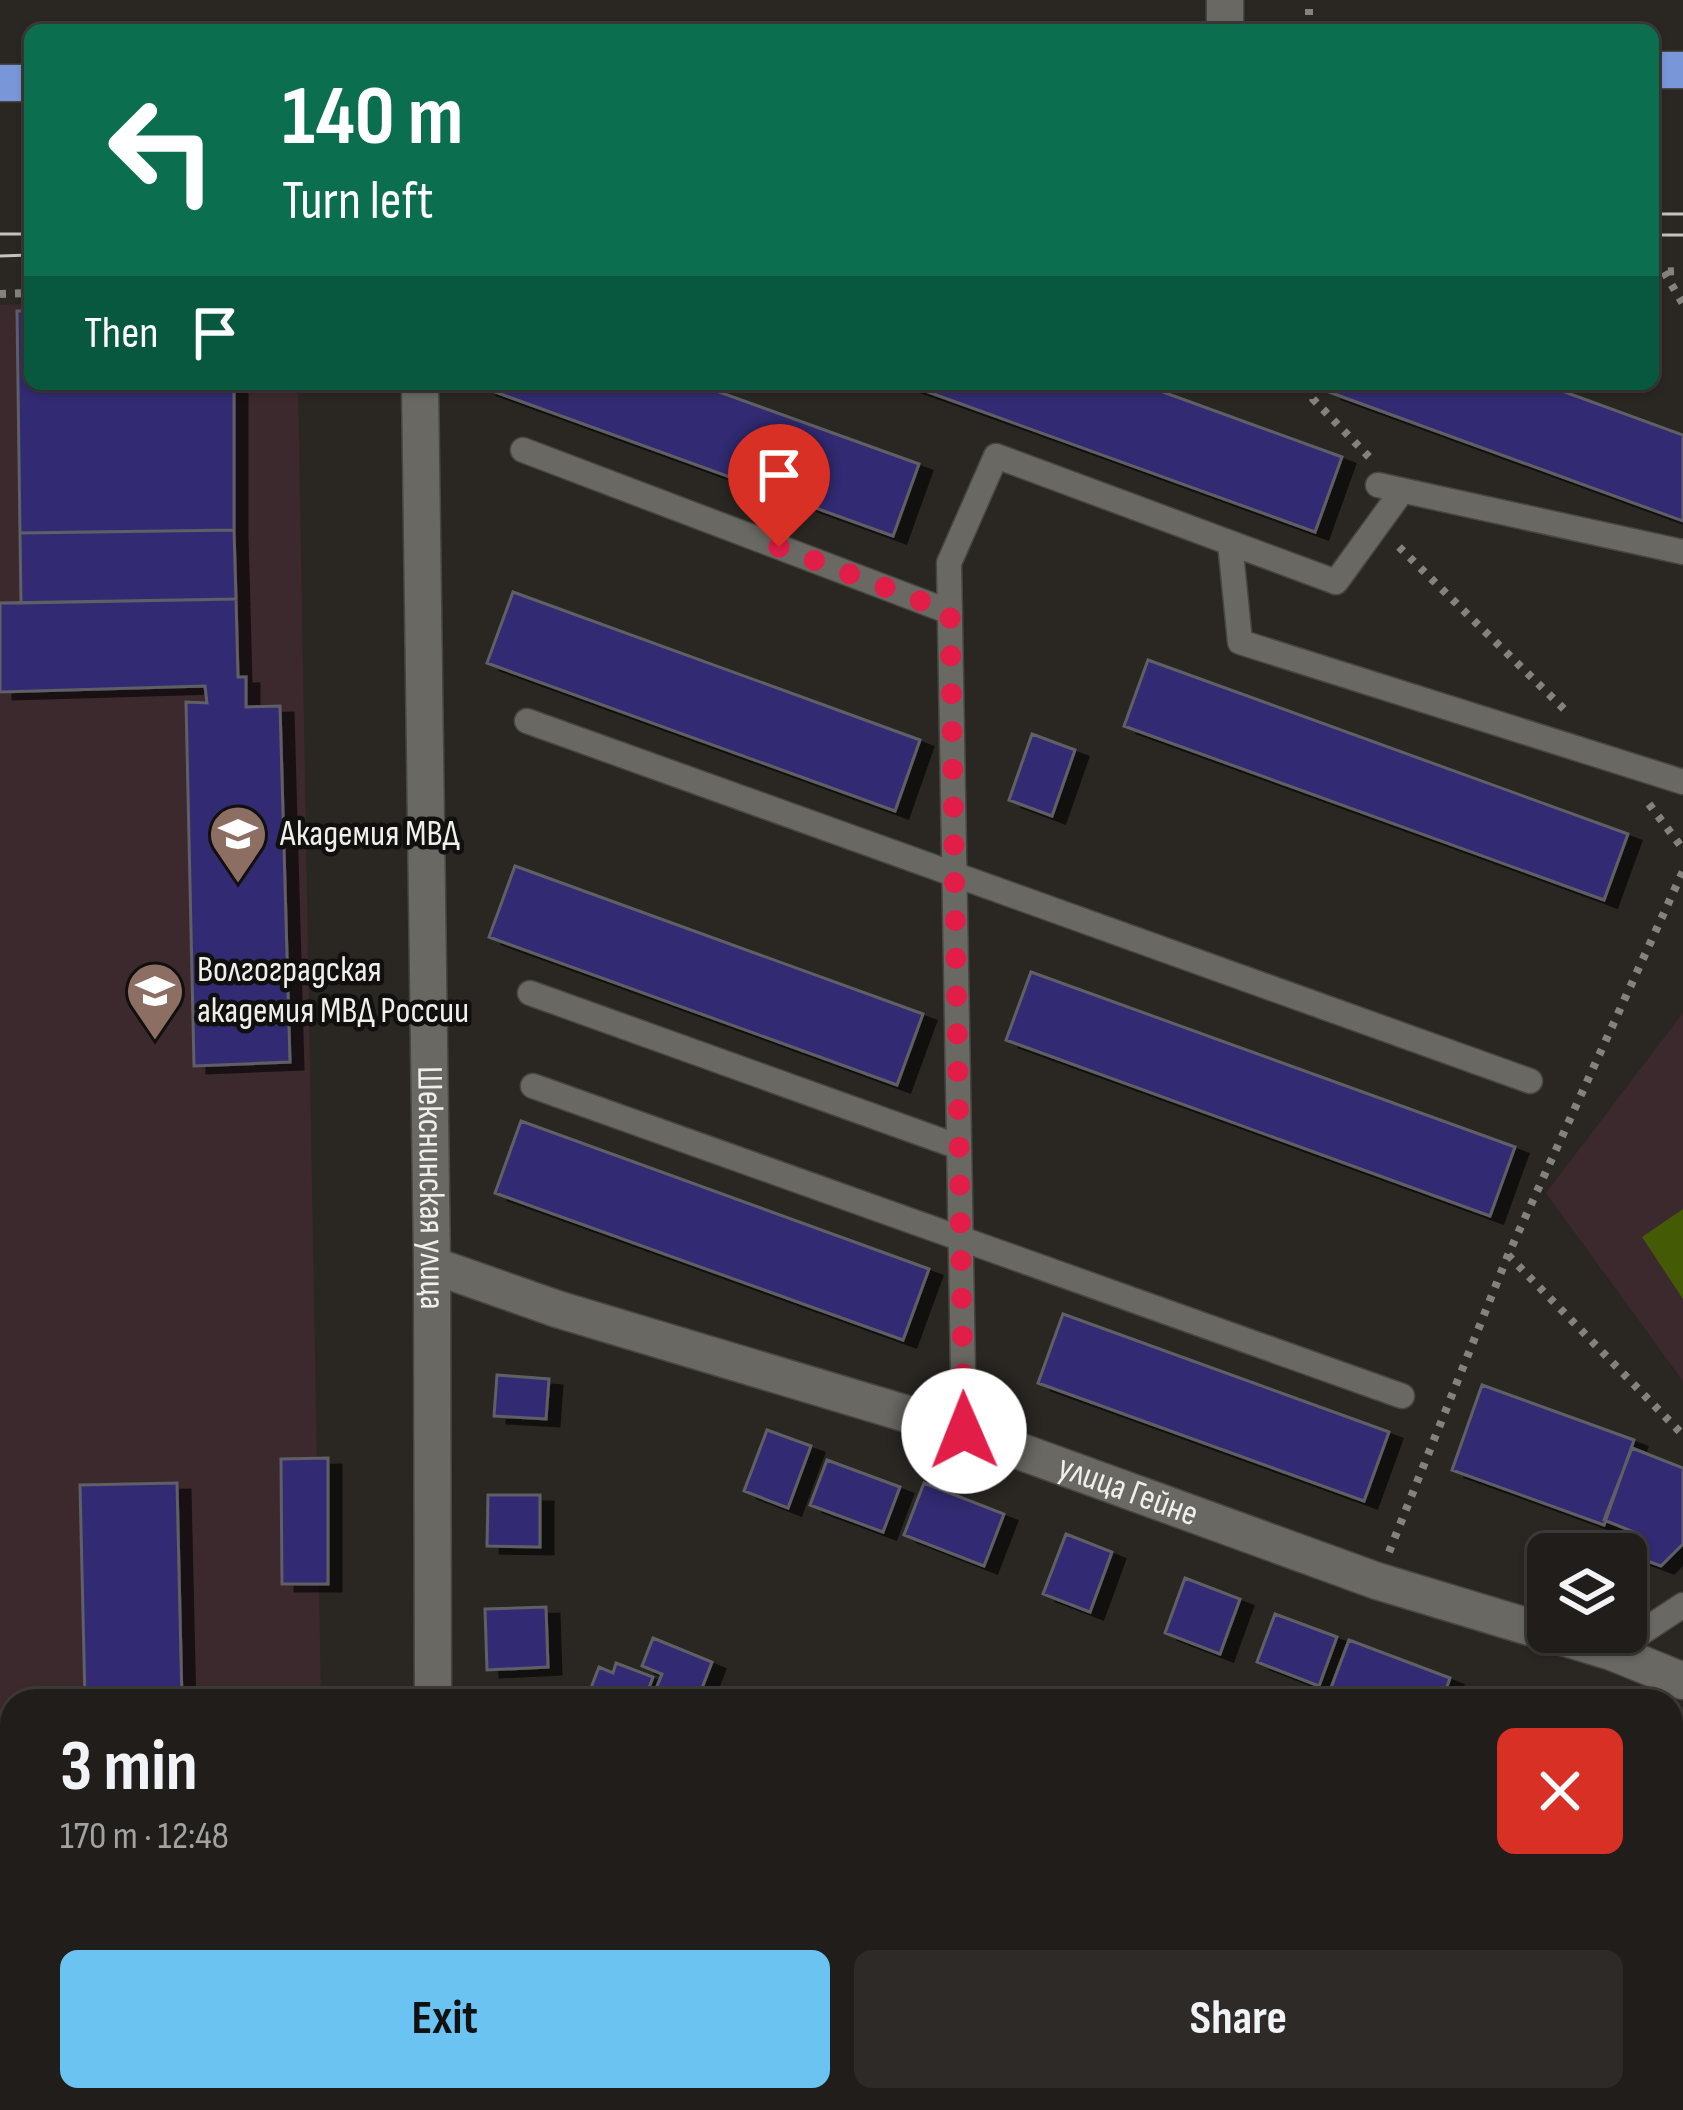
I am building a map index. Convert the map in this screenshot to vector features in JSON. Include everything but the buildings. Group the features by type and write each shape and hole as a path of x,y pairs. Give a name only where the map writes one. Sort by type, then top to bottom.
{"street":[{"name":"Шекснинская улица","path":"420,390 434,1689"},
{"name":"улица Гейне","path":"431,1265 556,1310 964,1431 1377,1581 1527,1626"},
{"name":"улица Гейне","path":"1614,1653 1683,1681"}],"lane":[{"path":"523,449 950,612"},
{"path":"964,1431 949,563 996,456 1336,582 1390,488 1683,552"},
{"path":"1230,543 1240,642 1683,782"},
{"path":"527,721 1530,1081"},
{"path":"530,993 959,1148"},
{"path":"532,1086 1402,1396"},
{"path":"1647,1629 1683,1605"}],"path":[{"path":"1659,272 1683,272"},
{"path":"1664,272 1683,304"},
{"path":"1311,390 1313,399 1390,488 1399,547 1618,761 1683,849"},
{"path":"1377,1581 1508,1256 1683,871"},
{"path":"1508,1256 1683,1435"}],"shaded area":[{"name":"Волгоградская академия МВД России","path":"24,304 24,390 298,390 321,1689 0,1689 0,305"},
{"path":"1683,1013 1683,1381 1546,1193"}],"green space":[{"path":"1683,1209 1683,1299 1642,1237"}],"tram line":[{"path":"1659,214 1683,214"},
{"path":"0,234 24,234"},
{"path":"1659,235 1683,235"},
{"path":"0,256 24,255"}],"place":[{"name":"Академия МВД","path":"238,885"},
{"name":"Волгоградская академия МВД России","path":"155,1042"}],"route":[{"path":"779,547 950,612 964,1431"}]}
